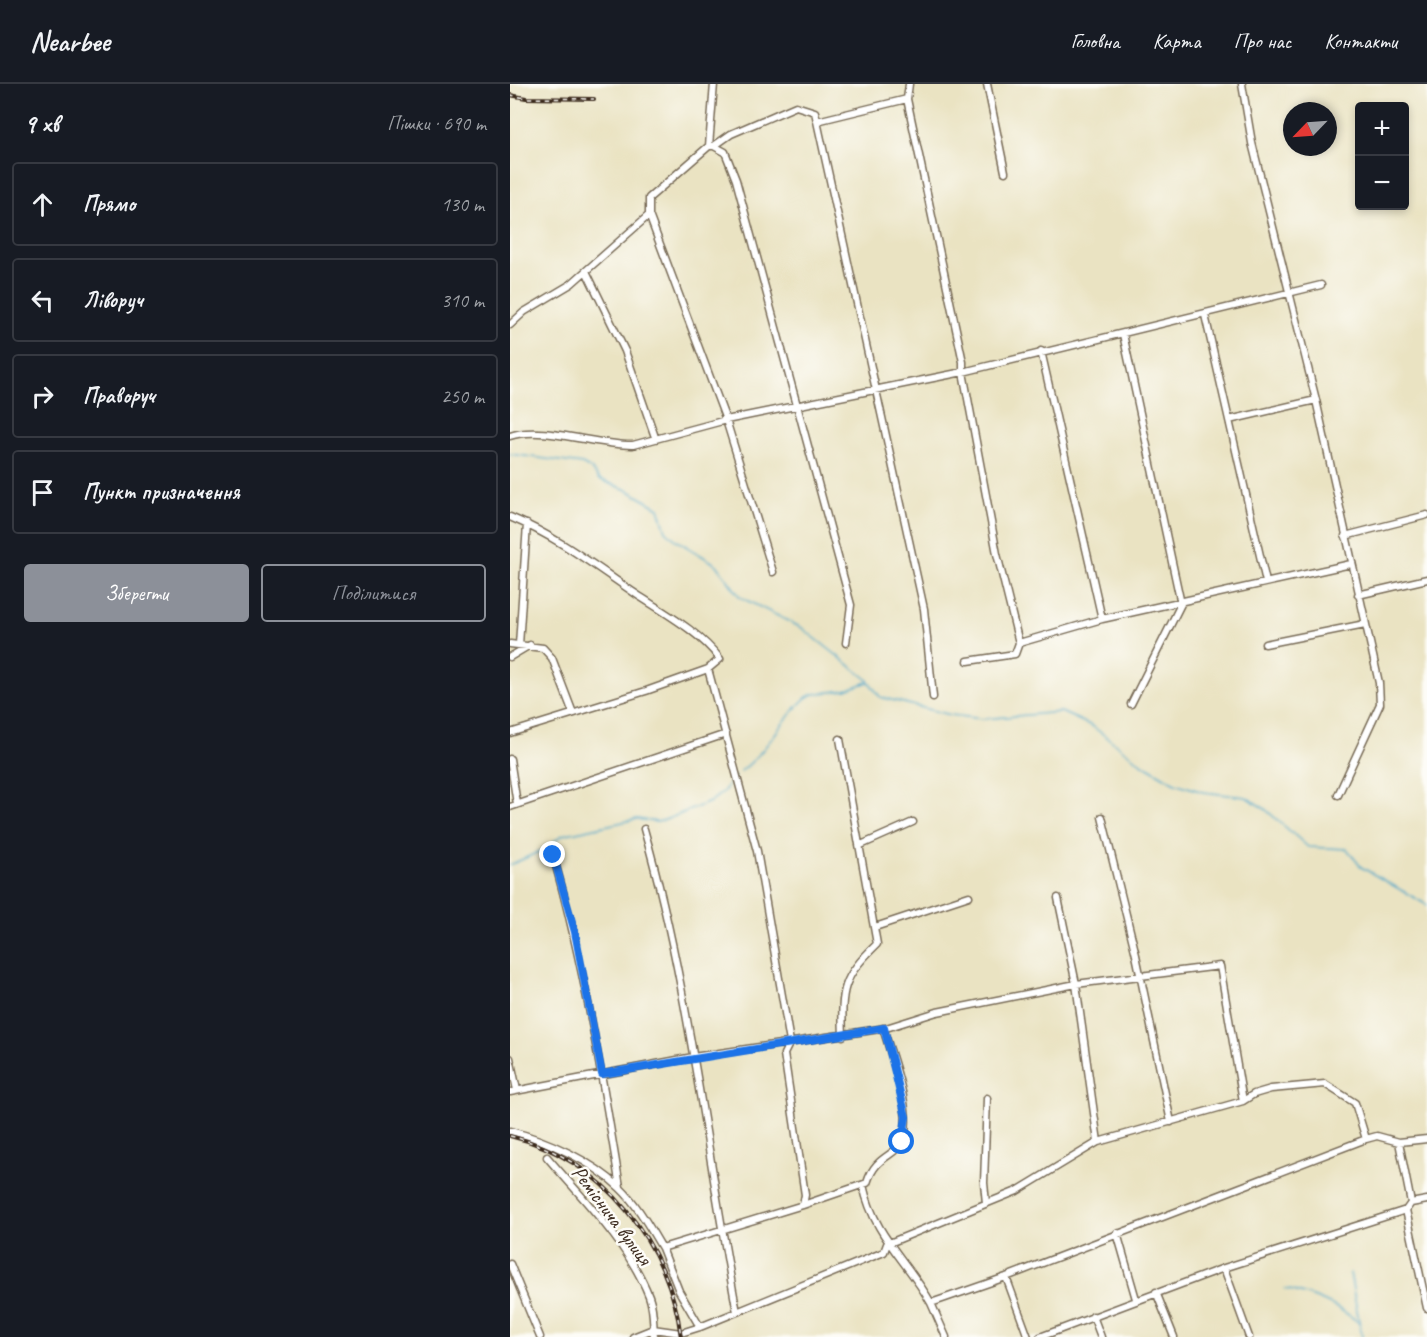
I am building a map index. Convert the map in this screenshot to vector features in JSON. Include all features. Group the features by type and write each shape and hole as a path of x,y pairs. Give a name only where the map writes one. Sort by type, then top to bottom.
{"street":[{"path":"712,146 714,84"},
{"path":"909,84 907,99 963,362 997,554 1018,643 1015,654 968,661"},
{"path":"987,84 1005,172"},
{"path":"1242,84 1252,143 1291,293 1379,684 1380,704 1338,795"},
{"path":"818,121 907,99"},
{"path":"773,572 726,420 649,215 649,198 712,146 731,134 796,106 815,112 818,121 924,609 933,697"},
{"path":"712,146 724,152 736,180 851,605 846,642"},
{"path":"510,325 524,312 556,294 586,271 649,215"},
{"path":"586,271 625,351 655,437"},
{"path":"510,436 571,436 618,445 633,445 655,437 726,420 963,372 1041,351 1205,315 1321,285"},
{"path":"1205,315 1266,582"},
{"path":"1123,334 1181,604 1131,704"},
{"path":"1041,351 1102,620"},
{"path":"1229,420 1316,400"},
{"path":"1346,536 1427,515"},
{"path":"510,517 554,538 670,617 712,648 720,659 708,669 510,733"},
{"path":"519,645 527,524"},
{"path":"1018,643 1102,620 1352,564"},
{"path":"1358,595 1427,579"},
{"path":"1265,644 1365,624"},
{"path":"510,644 543,648 552,658 573,713"},
{"path":"510,657 531,645"},
{"path":"708,669 757,852 790,1042 784,1054 805,1195 803,1205"},
{"path":"510,759 513,805 726,734"},
{"path":"840,739 861,845 877,944 848,980 842,994 843,1036"},
{"path":"1102,817 1171,1122"},
{"path":"861,845 913,822"},
{"path":"644,829 654,866 693,1057 738,1312"},
{"path":"553,855 575,932 602,1074 620,1188"},
{"path":"875,927 969,896"},
{"path":"1058,898 1076,984 1098,1142"},
{"path":"510,1058 513,1091 693,1057 843,1036 884,1028 937,1012 1076,984 1220,966 1243,1101"},
{"path":"662,1248 867,1183 872,1167 902,1142 906,1117 884,1028"},
{"path":"633,1337 653,1329 681,1333 700,1327 884,1252 887,1244 1017,1191 1098,1142 1243,1101 1271,1089 1325,1084 1355,1103 1366,1139"},
{"path":"986,1203 984,1183 987,1098"},
{"path":"510,1131 531,1136 579,1160 620,1188 662,1248 679,1291 700,1327"},
{"path":"931,1303 1006,1277 1366,1139 1377,1136 1399,1142 1427,1138"},
{"path":"1399,1142 1411,1203"},
{"name":"Реміснича вулиця","path":"547,1157 614,1237 635,1267 650,1298 654,1337"},
{"path":"863,1185 872,1212 887,1244 913,1271 946,1337"},
{"path":"1040,1337 1136,1299 1224,1268 1406,1210 1411,1203 1427,1200"},
{"path":"1406,1210 1427,1308"},
{"path":"1117,1233 1136,1299"},
{"path":"510,1264 540,1337"},
{"path":"1224,1268 1249,1337"},
{"path":"1419,1274 1427,1272"},
{"path":"1006,1277 1028,1337"},
{"path":"1156,1292 1174,1337"},
{"path":"1093,1316 1101,1337"}],"waterway":[{"path":"510,454 582,464 591,469 599,479 627,490 659,508 666,531 676,540 717,565 740,597 802,628 867,679 880,697 951,715 983,719 1061,712 1092,726 1141,763 1175,783 1203,792 1246,797 1265,809 1308,847 1347,849 1361,867 1427,905"},
{"path":"741,771 751,763 807,697 846,690 868,682"},
{"path":"510,865 545,849 562,835 637,819 657,822 665,820 710,802 723,792 735,776"},
{"path":"1350,1273 1362,1337"},
{"path":"1285,1289 1324,1302 1343,1311 1359,1323"}],"railway":[{"path":"510,95 526,98 594,99"},
{"path":"510,1136 544,1147 574,1164 602,1185 626,1210 647,1239 663,1270 674,1303 681,1337"}],"route":[{"path":"553,855 575,932 602,1074 693,1057 884,1028 906,1117 902,1142"}]}
